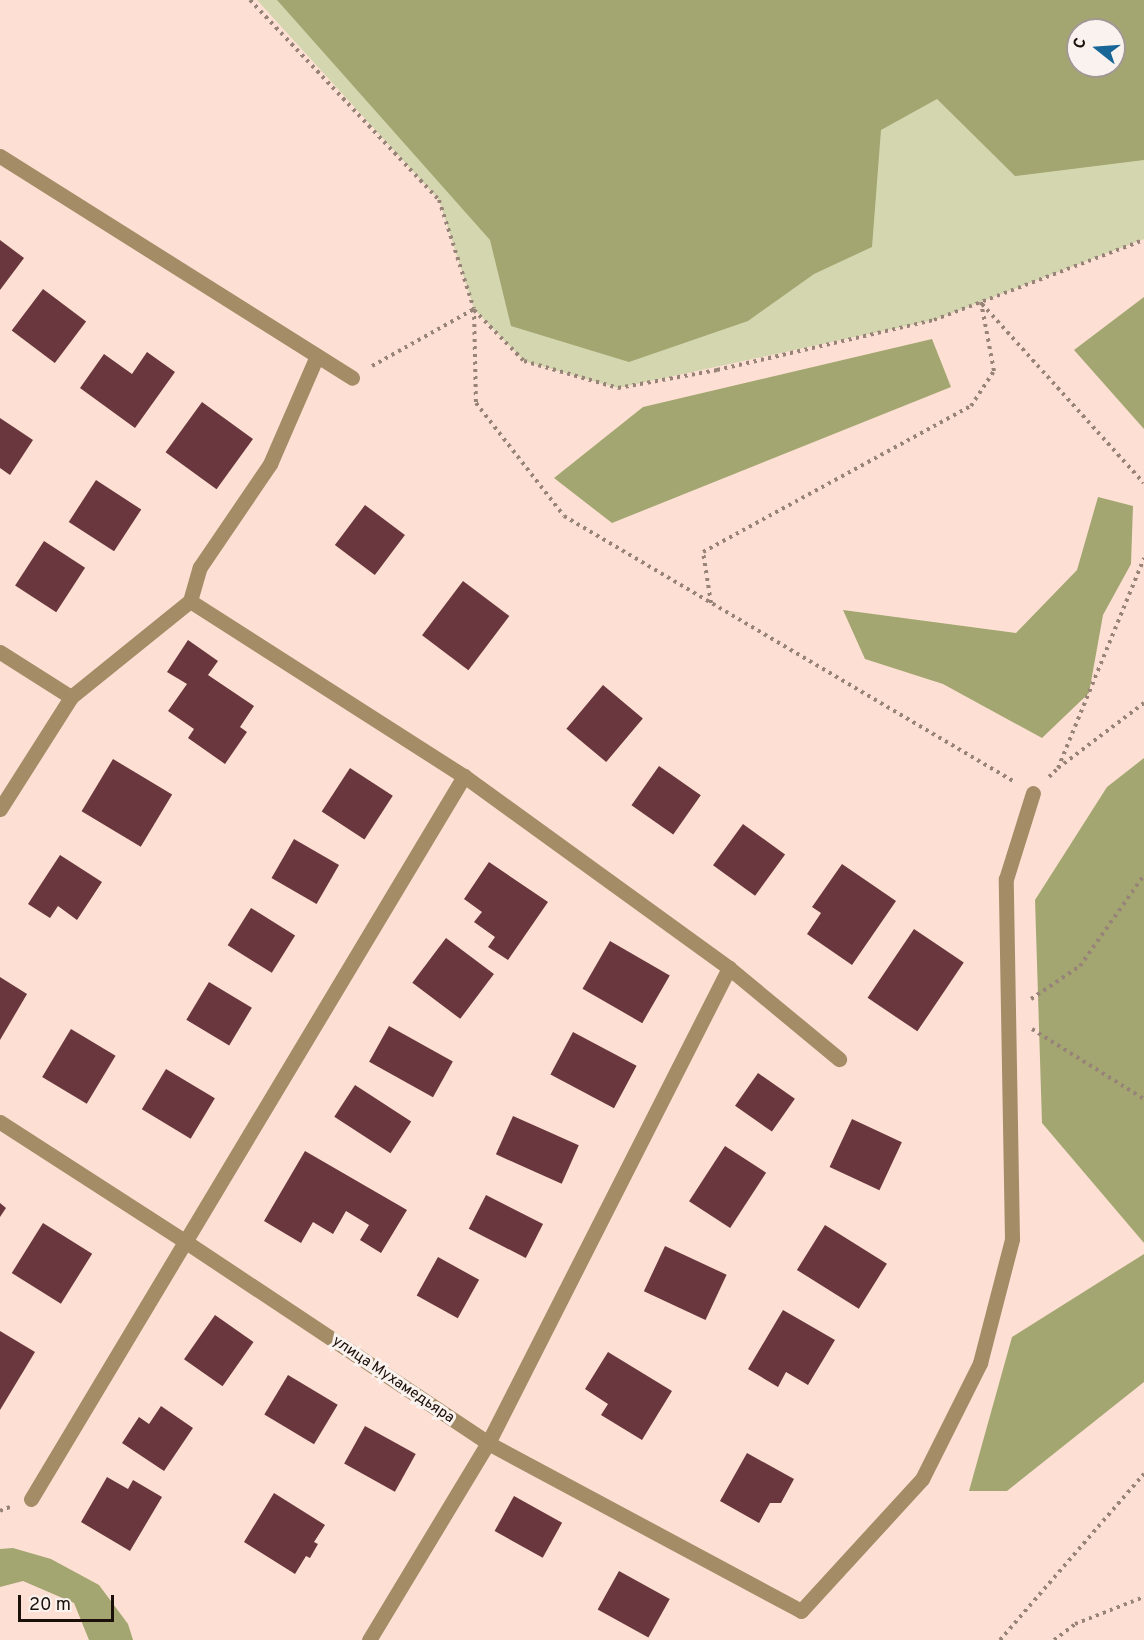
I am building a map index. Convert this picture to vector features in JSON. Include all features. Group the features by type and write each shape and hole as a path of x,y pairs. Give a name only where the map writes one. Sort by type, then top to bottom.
{"street":[{"path":"0,156 352,378"},
{"path":"0,809 71,697 190,601 200,567 270,464 317,356"},
{"path":"190,601 464,776 729,968 839,1059"},
{"path":"0,652 71,697"},
{"path":"31,1499 464,776"},
{"path":"1008,1014 1006,879 1033,793"},
{"path":"369,1640 488,1443 729,968"},
{"name":"улица Мухамедьяра","path":"0,1122 186,1242 488,1443 801,1611 922,1479 981,1363 1012,1239 1008,1014"}],"path":[{"path":"249,0 439,200 474,309 476,403 564,516 1033,793 1058,768 1144,703"},
{"path":"474,309 524,361 618,388 717,370 934,320 1144,240"},
{"path":"981,302 1144,483"},
{"path":"711,603 703,552 970,406 994,371 981,302"},
{"path":"352,378 474,309"},
{"path":"1058,768 1144,558"},
{"path":"1144,875 1080,966 1008,1014 1144,1099"},
{"path":"1000,1640 1144,1474"},
{"path":"1054,1640 1075,1624 1144,1597"}],"green space":[{"path":"257,0 1144,0 1144,239 934,320 618,388 524,361 474,309 439,200"},
{"path":"277,0 1144,0 1144,160 1015,176 937,99 881,130 872,247 814,274 748,321 629,362 511,326 490,240"},
{"path":"1144,297 1144,429 1074,350"},
{"path":"932,339 951,387 612,523 554,478 643,407"},
{"path":"1098,497 1133,506 1131,564 1103,615 1089,693 1042,738 943,684 865,659 843,610 1016,633 1077,570"},
{"path":"1144,758 1144,1243 1042,1123 1035,900 1107,787"},
{"path":"1144,1254 1144,1382 1007,1491 969,1491 1012,1337"},
{"path":"13,1548 51,1559 99,1585 128,1624 133,1640 89,1640 74,1603 23,1581 0,1587 0,1549"}],"building":[{"path":"0,240 24,258 0,290"},
{"path":"43,289 86,321 55,363 12,331"},
{"path":"147,352 175,372 135,428 80,388 104,354 132,374"},
{"path":"202,402 253,439 217,489 166,452"},
{"path":"0,418 33,440 10,475 0,468"},
{"path":"96,480 141,509 114,551 69,522"},
{"path":"365,505 405,535 375,575 335,545"},
{"path":"44,541 85,568 56,612 15,585"},
{"path":"463,581 509,616 468,670 422,635"},
{"path":"188,640 218,661 208,675 254,706 240,727 247,732 225,764 188,738 194,729 168,711 187,684 167,672"},
{"path":"603,685 643,718 606,762 566,729"},
{"path":"113,759 172,795 141,847 82,811"},
{"path":"659,766 701,795 673,835 631,805"},
{"path":"350,768 393,796 364,839 322,812"},
{"path":"743,824 785,855 755,896 713,865"},
{"path":"294,839 339,865 317,904 272,878"},
{"path":"60,855 102,882 77,920 58,906 50,918 28,904"},
{"path":"489,862 548,902 508,960 488,947 495,937 474,922 482,912 464,899"},
{"path":"842,864 896,901 852,965 807,934 821,913 812,907"},
{"path":"251,908 295,936 272,973 228,945"},
{"path":"914,929 964,963 917,1031 868,998"},
{"path":"446,938 494,974 460,1019 412,983"},
{"path":"610,941 670,976 642,1023 582,989"},
{"path":"0,977 27,994 0,1040"},
{"path":"209,982 252,1008 229,1045 186,1020"},
{"path":"389,1026 453,1061 433,1097 369,1062"},
{"path":"71,1029 116,1056 87,1104 42,1077"},
{"path":"573,1032 637,1066 614,1108 550,1074"},
{"path":"166,1069 215,1098 191,1139 142,1109"},
{"path":"758,1073 795,1099 772,1132 735,1106"},
{"path":"355,1085 411,1121 390,1153 334,1117"},
{"path":"513,1116 579,1145 562,1184 496,1154"},
{"path":"852,1119 902,1142 879,1190 830,1167"},
{"path":"725,1146 766,1173 730,1228 689,1201"},
{"path":"305,1151 407,1210 381,1253 360,1240 369,1225 346,1211 333,1234 313,1222 301,1243 264,1221"},
{"path":"486,1195 543,1224 526,1258 469,1229"},
{"path":"0,1203 6,1208 0,1217"},
{"path":"43,1223 92,1254 61,1304 12,1273"},
{"path":"825,1225 887,1264 859,1309 797,1270"},
{"path":"665,1246 727,1275 705,1320 644,1291"},
{"path":"438,1257 479,1280 458,1318 417,1295"},
{"path":"783,1310 835,1340 808,1385 786,1372 778,1387 748,1369"},
{"path":"215,1315 254,1342 223,1386 184,1359"},
{"path":"0,1331 35,1352 0,1410"},
{"path":"608,1352 672,1391 642,1440 601,1415 608,1404 585,1389"},
{"path":"288,1375 338,1405 314,1444 264,1414"},
{"path":"161,1406 193,1428 164,1471 122,1443 139,1417 149,1424"},
{"path":"365,1426 416,1454 395,1492 344,1464"},
{"path":"747,1453 794,1479 781,1503 770,1503 759,1523 720,1501"},
{"path":"107,1477 128,1489 133,1480 162,1497 130,1551 81,1522"},
{"path":"274,1493 325,1525 314,1542 318,1544 310,1558 306,1556 295,1574 244,1542"},
{"path":"514,1496 562,1523 543,1558 495,1531"},
{"path":"619,1571 670,1599 648,1638 598,1609"}]}
